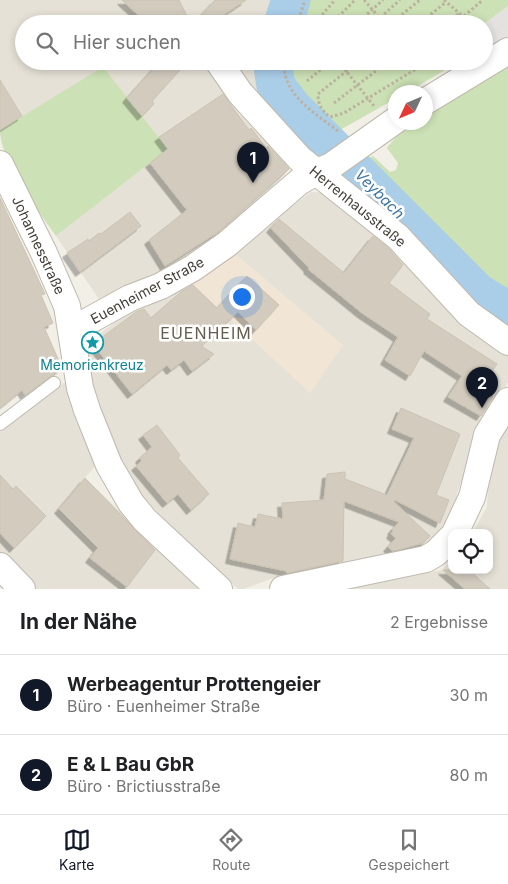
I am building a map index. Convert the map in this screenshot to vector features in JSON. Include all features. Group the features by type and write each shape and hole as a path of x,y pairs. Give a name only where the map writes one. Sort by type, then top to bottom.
{"street":[{"path":"493,60 508,51"},
{"name":"Herrenhausstraße","path":"224,70 240,93 264,121 323,169 398,237 469,314 508,342"},
{"path":"433,97 477,70"},
{"name":"Euenheimer Straße","path":"72,330 130,298 161,286 193,268 227,244 299,182 323,169 388,125"},
{"name":"Johannesstraße","path":"0,164 68,306 72,330"},
{"path":"72,330 78,373 87,410 119,485 145,520 219,589"},
{"path":"457,529 472,497 487,435 508,401"},
{"path":"283,589 426,559 436,553 448,540"},
{"path":"0,566 22,589"}],"lane":[{"path":"0,424 54,383"}],"path":[{"path":"300,15 305,0"},
{"path":"322,15 334,0"},
{"path":"340,15 355,0"},
{"path":"364,0 377,15"},
{"path":"366,15 383,0"},
{"path":"382,15 400,0"},
{"path":"401,15 420,0"},
{"path":"465,15 483,0"},
{"path":"429,15 445,1 463,15"},
{"path":"283,70 292,91 303,103 355,147"},
{"path":"307,82 321,70"},
{"path":"348,70 318,94 318,102 323,112 330,117 344,113 414,70"},
{"path":"334,103 377,70"},
{"path":"346,72 388,118"}],"shaded area":[{"path":"0,0 278,0 272,15 15,15 15,70 209,70 230,104 290,168 254,205 199,253 99,299 56,236 168,149 140,114 0,130"},
{"path":"508,6 508,36 493,46 493,17"},
{"path":"239,70 258,70 258,75 268,98 322,158 316,160 261,102"},
{"path":"311,192 329,193 409,258 447,309 508,356 508,382 471,453 457,494 454,514 434,538 413,554 304,573 287,573 244,589 238,589 167,523 137,489 124,469 100,413 89,374 86,348 91,341 139,303 168,299 191,283 226,317 233,252"},
{"path":"233,252 343,345 310,393 191,283"},
{"path":"65,382 76,421 96,465 85,478 126,517 121,521 147,539 201,589 35,589 0,553 0,432"},
{"path":"508,424 508,589 337,589 375,581 379,583 442,570 448,563 448,574 493,574 493,529 474,529 487,507 489,457"}],"green space":[{"path":"278,0 508,0 508,6 493,17 493,15 272,15"},
{"path":"508,66 508,330 489,320 339,174 363,155 367,159 373,156 390,172 396,170 398,163 387,148 405,130 433,130 433,113"},
{"path":"98,70 105,70 168,149 56,236 30,199 13,170 6,156 0,130"},
{"path":"260,70 445,70 419,85 388,85 388,103 340,130 339,135 345,140 322,158 281,114 264,88"}],"building":[{"path":"122,0 179,0 186,15 138,15"},
{"path":"215,0 246,0 224,15 201,15"},
{"path":"152,70 180,70 152,101 154,104 142,116 127,98"},
{"path":"0,80 22,116 0,130"},
{"path":"223,94 249,130 251,128 266,148 268,146 289,169 218,232 165,266 149,240 187,210 150,163 168,149 159,137"},
{"path":"0,198 45,294 41,295 53,323 44,327 62,368 25,395 22,390 0,408"},
{"path":"130,212 141,226 80,272 67,253 88,239 89,241 99,233 101,234"},
{"path":"279,219 344,273 373,236 388,248 403,265 389,283 430,314 427,319 497,364 490,374 497,378 488,393 493,397 481,416 448,397 462,376 424,351 410,376 385,360 398,337 362,313 308,269 271,228"},
{"path":"247,276 279,305 256,330 238,312 201,346 214,354 192,371 184,360 171,370 167,365 132,394 93,344 136,312 144,309 151,318 181,292 193,285 217,308"},
{"path":"401,408 460,434 436,495 449,500 440,523 395,500 394,502 430,536 423,543 393,551 388,547 396,538 391,534 399,522 344,501 343,561 287,573 286,571 230,559 238,523 255,527 258,514 283,519 282,503 324,500 327,474 345,472 345,479 387,495 414,438 392,429"},
{"path":"157,425 180,455 178,458 209,494 191,510 178,494 167,503 136,466 142,461 140,458 152,447 143,435"},
{"path":"0,475 13,489 16,486 46,516 14,548 0,533"},
{"path":"85,478 155,550 127,587 90,558 98,548 59,509"},
{"path":"443,570 448,570 448,574 473,574 490,589 465,589"}],"waterway":[{"name":"Veybach","path":"286,15 291,0"},
{"name":"Veybach","path":"273,70 276,86 292,107 478,293 508,311"}],"place":[{"name":"Werbeagentur Prottengeier","path":"253,183"},
{"name":"Memorienkreuz","path":"92,342"},
{"name":"E & L Bau GbR","path":"482,408"}],"district":[{"name":"EUENHEIM","path":"206,333"}]}
